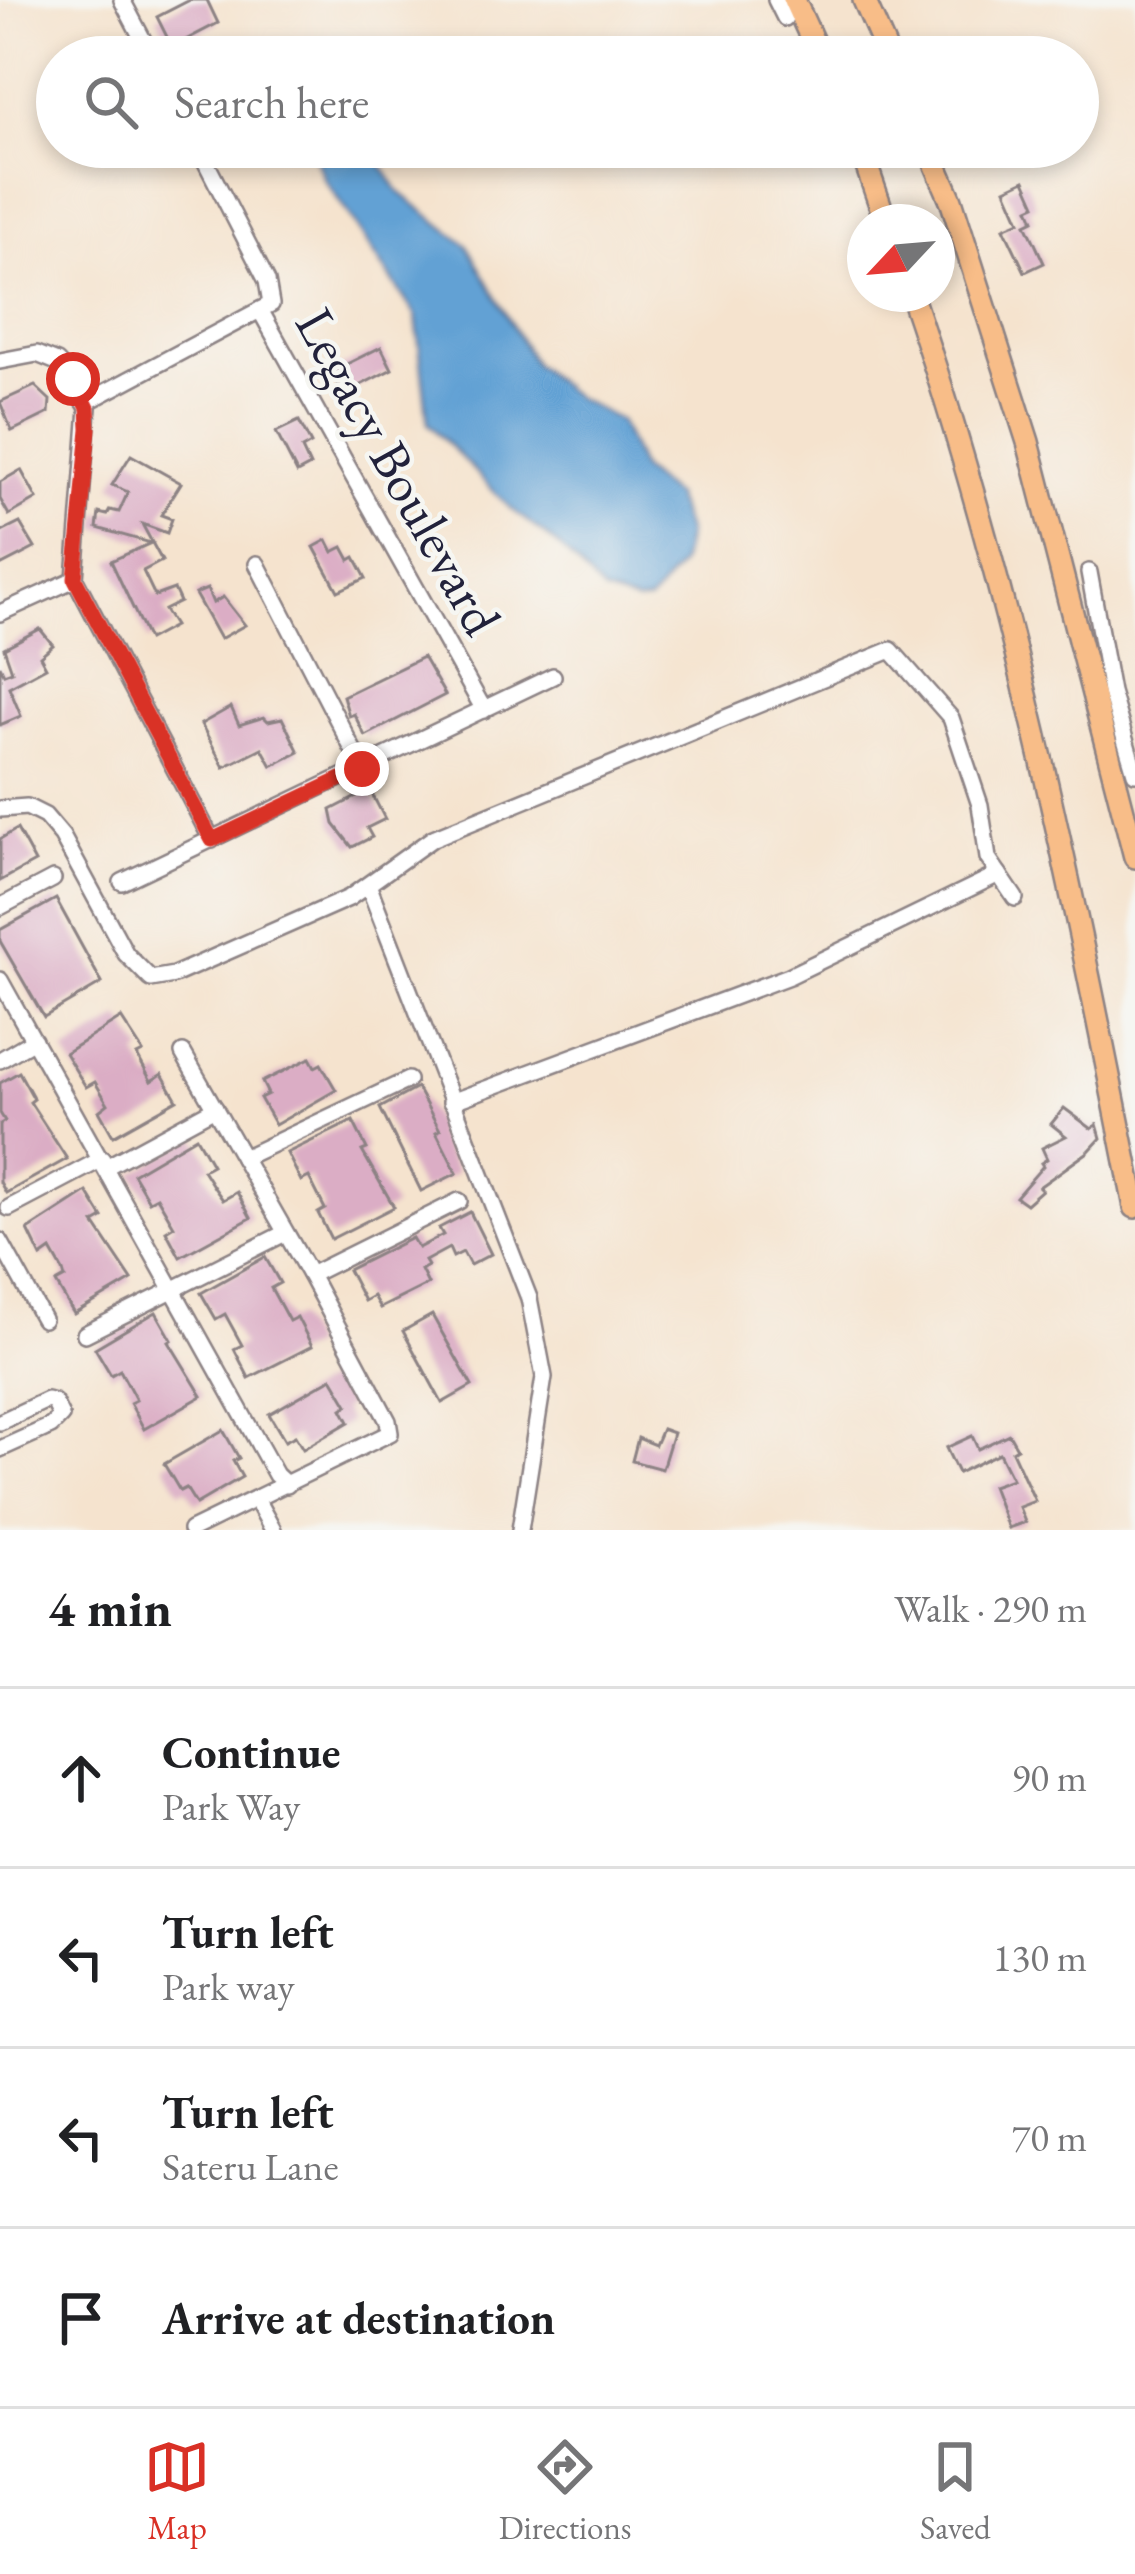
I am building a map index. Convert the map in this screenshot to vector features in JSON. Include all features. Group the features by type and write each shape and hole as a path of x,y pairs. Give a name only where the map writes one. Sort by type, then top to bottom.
{"highway":[{"path":"864,0 880,36"},
{"path":"789,9 806,36"},
{"path":"867,168 880,204"},
{"path":"937,168 1028,442 1135,857"},
{"path":"917,312 958,432 1006,606 1074,898 1135,1208"}],"street":[{"path":"122,0 141,36"},
{"path":"776,0 789,9"},
{"name":"Legacy Boulevard","path":"209,168 267,281 271,304 260,310 484,710"},
{"path":"87,406 260,310"},
{"path":"0,362 37,354 57,362 73,379 87,406 75,579 212,840"},
{"path":"257,564 362,769"},
{"path":"1089,572 1111,692 1135,773"},
{"path":"0,614 75,579"},
{"path":"0,809 27,807 45,815 62,836 126,954 151,979 174,976 369,887 433,838 891,650 950,718 980,805 988,858 1015,898"},
{"path":"122,882 553,676"},
{"path":"451,1102 789,976 999,874"},
{"path":"0,907 53,879"},
{"path":"369,887 529,1298 544,1377 520,1530"},
{"path":"0,980 276,1475 287,1485"},
{"path":"0,1060 34,1040"},
{"path":"183,1053 310,1275 388,1420 390,1433 191,1530"},
{"path":"243,1158 408,1080"},
{"path":"9,1208 215,1108"},
{"path":"310,1275 459,1201"},
{"path":"85,1334 286,1233"},
{"path":"0,1241 43,1319"},
{"path":"0,1422 47,1400 54,1402 61,1416 51,1426 0,1449"},
{"path":"256,1499 273,1530"}],"water":[{"path":"320,168 383,168 400,193 467,245 534,364 576,398 619,420 641,470 674,496 687,534 680,565 649,602 604,593 557,544 510,508 428,423 416,316"}],"building":[{"path":"190,0 207,0 218,23 193,36 166,36 157,17"},
{"path":"1025,180 1036,205 1029,208 1034,220 1026,224 1044,263 1025,272 1004,228 1020,221 1006,189"},
{"path":"381,347 392,369 343,394 331,372"},
{"path":"35,386 50,400 49,413 12,431 0,402"},
{"path":"299,421 311,444 302,449 310,466 297,473 276,432"},
{"path":"131,455 181,483 161,515 172,519 167,533 142,524 162,561 143,571 155,596 174,589 180,602 164,610 174,626 148,640 111,561 151,543 97,528 99,513 119,512 128,492 112,485"},
{"path":"21,470 37,499 9,515 0,499 0,482"},
{"path":"20,523 35,548 0,566 0,533"},
{"path":"327,540 333,552 343,547 350,560 355,557 366,578 338,591 314,547"},
{"path":"207,589 213,603 223,597 245,625 220,639 195,594"},
{"path":"40,629 53,645 40,656 46,667 9,687 21,716 0,725 0,665 4,674 12,671 4,648"},
{"path":"423,657 445,695 365,736 354,714 349,716 343,696"},
{"path":"231,707 239,725 264,717 268,721 282,718 299,752 272,766 262,748 224,767 201,724"},
{"path":"370,790 385,819 367,828 372,837 352,847 334,824 331,810"},
{"path":"17,829 35,862 0,881 0,839"},
{"path":"56,899 102,983 44,1017 0,941 0,930"},
{"path":"121,1018 143,1052 137,1055 151,1081 162,1074 177,1100 113,1136 99,1111 108,1104 95,1082 86,1087 65,1053"},
{"path":"310,1058 315,1067 321,1064 336,1090 275,1125 260,1098 268,1094 262,1082"},
{"path":"19,1072 34,1099 30,1102 67,1159 6,1193 0,1182 0,1124 5,1121 0,1113 0,1083"},
{"path":"417,1088 457,1173 421,1191 380,1108"},
{"path":"1064,1108 1092,1129 1097,1124 1101,1138 1039,1187 1042,1190 1026,1204 1016,1197 1047,1159 1042,1148 1066,1136 1051,1124"},
{"path":"353,1121 367,1149 362,1151 394,1207 331,1239 318,1213 325,1209 309,1177 301,1181 287,1153"},
{"path":"196,1137 212,1165 203,1170 215,1189 223,1200 237,1192 251,1218 180,1257 166,1231 174,1226 157,1197 149,1201 133,1174"},
{"path":"87,1192 103,1218 94,1223 132,1280 74,1314 56,1283 65,1278 63,1271 51,1250 41,1257 28,1230"},
{"path":"470,1212 491,1254 470,1265 463,1252 453,1257 449,1248 425,1261 428,1266 421,1270 428,1284 380,1308 373,1296 364,1301 348,1270 412,1238 418,1248 443,1235 439,1228"},
{"path":"265,1257 280,1283 271,1288 289,1321 297,1317 312,1346 249,1378 234,1349 242,1345 225,1314 216,1319 201,1293"},
{"path":"156,1312 202,1396 144,1429 120,1370 111,1375 95,1348"},
{"path":"432,1315 472,1386 442,1403 403,1331"},
{"path":"332,1378 348,1405 342,1409 349,1422 303,1449 295,1436 285,1441 269,1414"},
{"path":"662,1429 673,1433 662,1469 632,1461 638,1438 655,1445"},
{"path":"223,1430 239,1458 233,1461 242,1477 196,1504 186,1488 180,1491 164,1464"},
{"path":"1009,1434 1035,1501 1019,1507 1025,1522 1008,1528 992,1486 1012,1479 999,1453 958,1473 946,1448 972,1436 978,1449"}],"route":[{"path":"73,379 88,408 89,429 75,579 212,840 362,769"}]}
